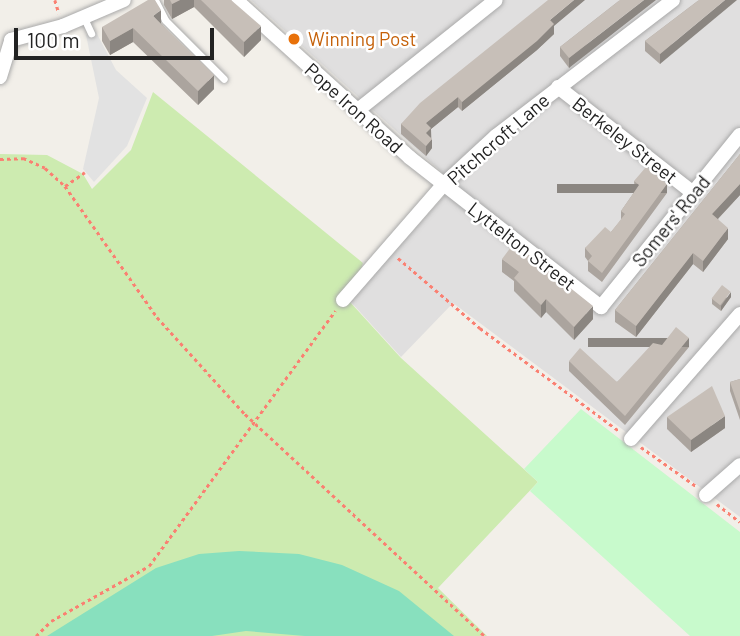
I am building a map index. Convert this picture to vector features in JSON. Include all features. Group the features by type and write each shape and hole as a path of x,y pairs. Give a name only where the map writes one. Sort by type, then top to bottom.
{"street":[{"path":"0,77 11,40 84,18 124,0"},
{"name":"Pope Iron Road","path":"236,0 443,185"},
{"path":"358,110 496,0"},
{"name":"Pitchcroft Lane","path":"344,300 443,185 558,87 673,0"},
{"name":"Berkeley Street","path":"558,87 693,193"},
{"name":"Somers' Road","path":"601,307 740,135"},
{"name":"Lyttelton Street","path":"443,185 601,307"},
{"path":"631,439 740,314"},
{"path":"706,495 740,465"}],"lane":[{"path":"155,0 165,20 224,79"},
{"path":"84,18 91,33"}],"path":[{"path":"0,159 23,158 45,168 65,186 157,317 255,422 485,636"},
{"path":"65,186 85,172"},
{"path":"388,249 480,328 740,522"},
{"path":"36,636 51,621 149,566 344,300"}],"shaded area":[{"path":"251,0 740,0 740,517 453,303 401,357 350,301 455,184"},
{"path":"96,32 116,70 147,98 127,146 94,182 83,169 99,98 86,35"}],"green space":[{"path":"153,92 363,263 350,302 401,358 538,482 438,588 487,636 0,636 0,154 47,155 83,174 92,189 131,150"},
{"path":"581,409 740,532 740,636 690,636 530,491 538,482 524,469"},
{"path":"239,551 299,554 342,565 399,591 454,636 305,636 246,631 212,636 47,636 156,568 199,554"}],"building":[{"path":"148,0 155,0 161,10 153,16 214,75 198,91 133,28 110,41 102,27"},
{"path":"201,0 231,0 261,26 244,42"},
{"path":"548,0 574,0 550,20 554,24 537,41 462,102 458,97 426,123 431,128 426,133 432,139 426,146 401,124 420,103"},
{"path":"620,0 644,0 569,58 560,47"},
{"path":"699,0 725,0 660,54 645,41"},
{"path":"740,154 740,184 712,214 728,228 703,261 693,253 636,326 615,310"},
{"path":"646,167 667,184 602,273 588,261 592,256 585,248 605,227 611,232 625,214 621,211 639,185 634,181"},
{"path":"514,243 593,306 574,327 546,299 541,305 514,278 519,272 502,259"},
{"path":"722,285 731,292 720,305 712,298"},
{"path":"676,327 689,338 625,416 569,361 580,348 617,382 653,343 662,345"},
{"path":"740,379 740,411 730,382"},
{"path":"712,386 725,416 691,440 667,417"}],"place":[{"name":"Winning Post","path":"294,39"}]}
